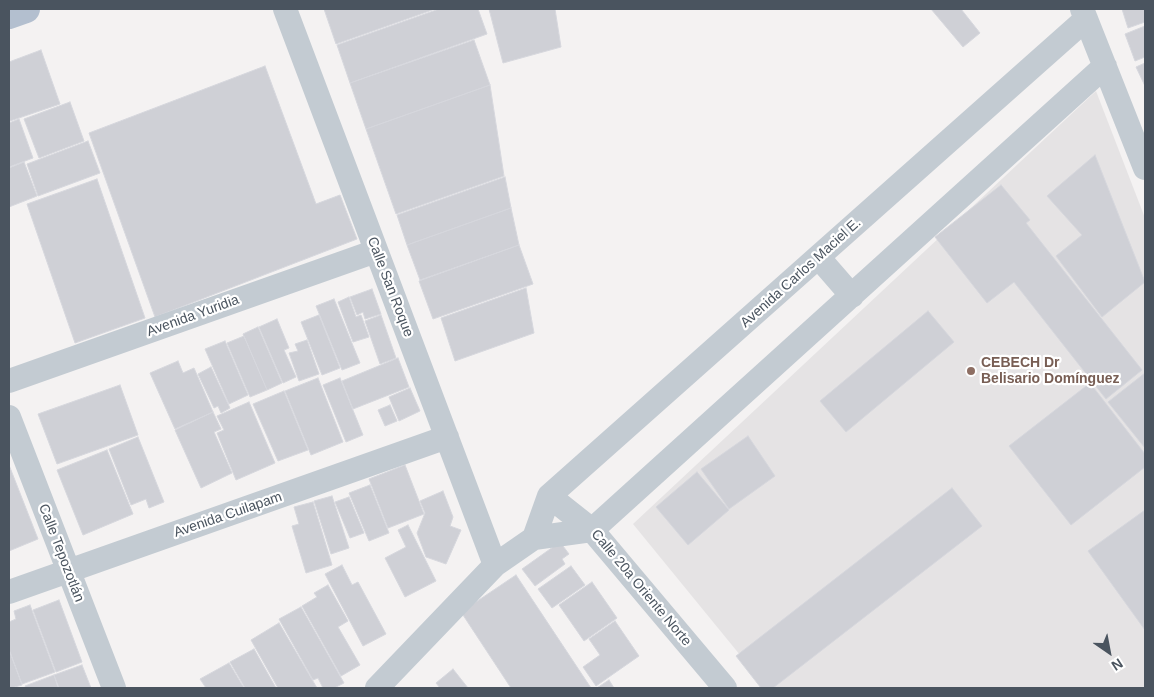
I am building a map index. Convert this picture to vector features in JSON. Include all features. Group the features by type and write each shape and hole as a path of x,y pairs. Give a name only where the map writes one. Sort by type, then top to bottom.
{"main road":[{"path":"9,15 26,9"}],"street":[{"name":"Calle San Roque","path":"285,9 494,565"},
{"path":"1084,14 1145,168"},
{"name":"Avenida Carlos Maciel E.","path":"534,538 549,496 819,258 1084,14"},
{"path":"377,688 494,565 534,538 592,530 1104,66"},
{"name":"Avenida Yuridia","path":"9,381 376,251"},
{"path":"819,258 852,296"},
{"name":"Calle Tepozotlán","path":"9,417 114,688"},
{"name":"Avenida Cuilapam","path":"9,592 447,437"},
{"name":"Calle 20a Oriente Norte","path":"549,496 592,530 724,688"}],"shaded area":[{"name":"CEBECH Dr Belisario Domínguez","path":"1096,91 1145,218 1145,688 767,688 633,524"}],"building":[{"path":"324,9 435,9 336,44"},
{"path":"439,9 478,9 487,34 350,83 337,45"},
{"path":"489,9 555,9 561,47 503,63"},
{"path":"931,9 961,9 980,33 963,47"},
{"path":"1122,9 1145,9 1145,22 1128,28"},
{"path":"1145,26 1145,57 1135,61 1125,34"},
{"path":"474,40 490,85 366,129 350,83"},
{"path":"41,50 60,104 10,121 9,62"},
{"path":"1145,63 1145,86 1136,67"},
{"path":"265,66 316,204 340,195 357,239 155,317 89,133"},
{"path":"490,85 504,176 396,214 366,129"},
{"path":"70,102 84,141 39,158 24,119"},
{"path":"19,119 33,158 9,167 9,123"},
{"path":"88,141 100,173 38,196 27,164"},
{"path":"1095,155 1145,282 1102,317 1056,256 1082,235 1047,196"},
{"path":"24,162 37,196 9,207 9,168"},
{"path":"505,177 511,208 407,245 397,215"},
{"path":"97,179 145,318 75,343 27,204"},
{"path":"1001,185 1030,220 1026,223 1142,370 1106,399 1014,282 987,303 935,237"},
{"path":"511,208 519,245 420,280 407,245"},
{"path":"519,245 533,284 433,319 419,281"},
{"path":"526,288 534,333 455,361 441,318"},
{"path":"372,289 381,314 365,319 363,312 357,315 350,297"},
{"path":"349,297 356,317 361,315 369,337 353,342 338,302"},
{"path":"334,299 360,363 342,370 316,306"},
{"path":"928,311 954,342 846,432 820,401"},
{"path":"319,315 340,368 322,375 301,322"},
{"path":"381,315 396,358 380,364 365,321"},
{"path":"277,319 289,348 284,350 296,377 283,383 259,327"},
{"path":"258,327 282,383 267,390 243,334"},
{"path":"244,336 267,390 250,397 227,343"},
{"path":"307,340 319,374 299,381 289,353 298,351 295,344"},
{"path":"225,341 248,395 229,404 205,349"},
{"path":"398,358 409,387 353,409 342,381"},
{"path":"178,361 183,373 194,368 213,412 175,429 150,373"},
{"path":"211,367 230,408 221,413 218,406 214,408 198,374"},
{"path":"1145,373 1145,448 1108,402"},
{"path":"318,378 343,442 311,455 285,391"},
{"path":"340,378 363,435 346,442 323,385"},
{"path":"1090,383 1145,454 1145,467 1071,525 1009,446"},
{"path":"120,385 138,435 57,464 38,414"},
{"path":"410,388 420,411 399,421 389,397"},
{"path":"284,391 308,450 278,461 253,404"},
{"path":"249,402 275,463 236,480 217,433 224,430 217,416"},
{"path":"390,405 397,421 385,426 378,410"},
{"path":"213,412 221,429 214,432 232,473 201,488 175,430"},
{"path":"748,436 775,476 729,509 701,469"},
{"path":"138,437 164,502 149,508 146,499 131,505 109,449"},
{"path":"107,450 133,514 83,535 57,470"},
{"path":"9,465 38,539 9,551"},
{"path":"405,465 424,514 388,528 369,479"},
{"path":"697,472 729,510 688,545 656,507"},
{"path":"370,485 389,533 369,541 349,493"},
{"path":"952,488 982,526 773,688 761,688 736,656"},
{"path":"443,491 453,517 450,526 461,530 446,564 426,557 417,533 425,513 420,501"},
{"path":"332,496 349,548 331,554 314,501"},
{"path":"349,497 364,533 350,538 335,502"},
{"path":"313,502 332,565 306,573 292,526 299,524 294,507"},
{"path":"1145,510 1145,630 1088,551"},
{"path":"408,525 436,581 405,597 385,558 406,547 398,530"},
{"path":"560,542 569,554 562,559 565,564 535,586 522,569"},
{"path":"342,565 352,585 358,582 386,634 363,646 325,574"},
{"path":"571,566 585,585 552,608 538,589"},
{"path":"516,575 591,688 511,688 461,612"},
{"path":"592,582 617,618 584,641 559,605"},
{"path":"328,585 348,621 338,627 360,665 341,676 302,606 317,597 314,593"},
{"path":"59,600 82,662 56,672 33,610"},
{"path":"30,605 55,672 22,684 9,649 9,622 16,619 14,611"},
{"path":"301,607 344,683 334,688 323,688 318,678 313,680 279,619"},
{"path":"615,621 639,656 596,686 583,667 600,655 589,639"},
{"path":"279,623 317,688 278,688 251,640"},
{"path":"254,649 276,688 245,688 230,662"},
{"path":"9,650 22,685 11,688 9,688"},
{"path":"229,663 244,688 206,688 200,679"},
{"path":"82,665 91,688 59,688 54,675"},
{"path":"453,669 468,688 440,688 436,683"},
{"path":"54,675 58,688 26,688 25,686"},
{"path":"609,680 614,688 597,688"}],"place":[{"name":"CEBECH Dr Belisario Domínguez","path":"971,371"}]}
